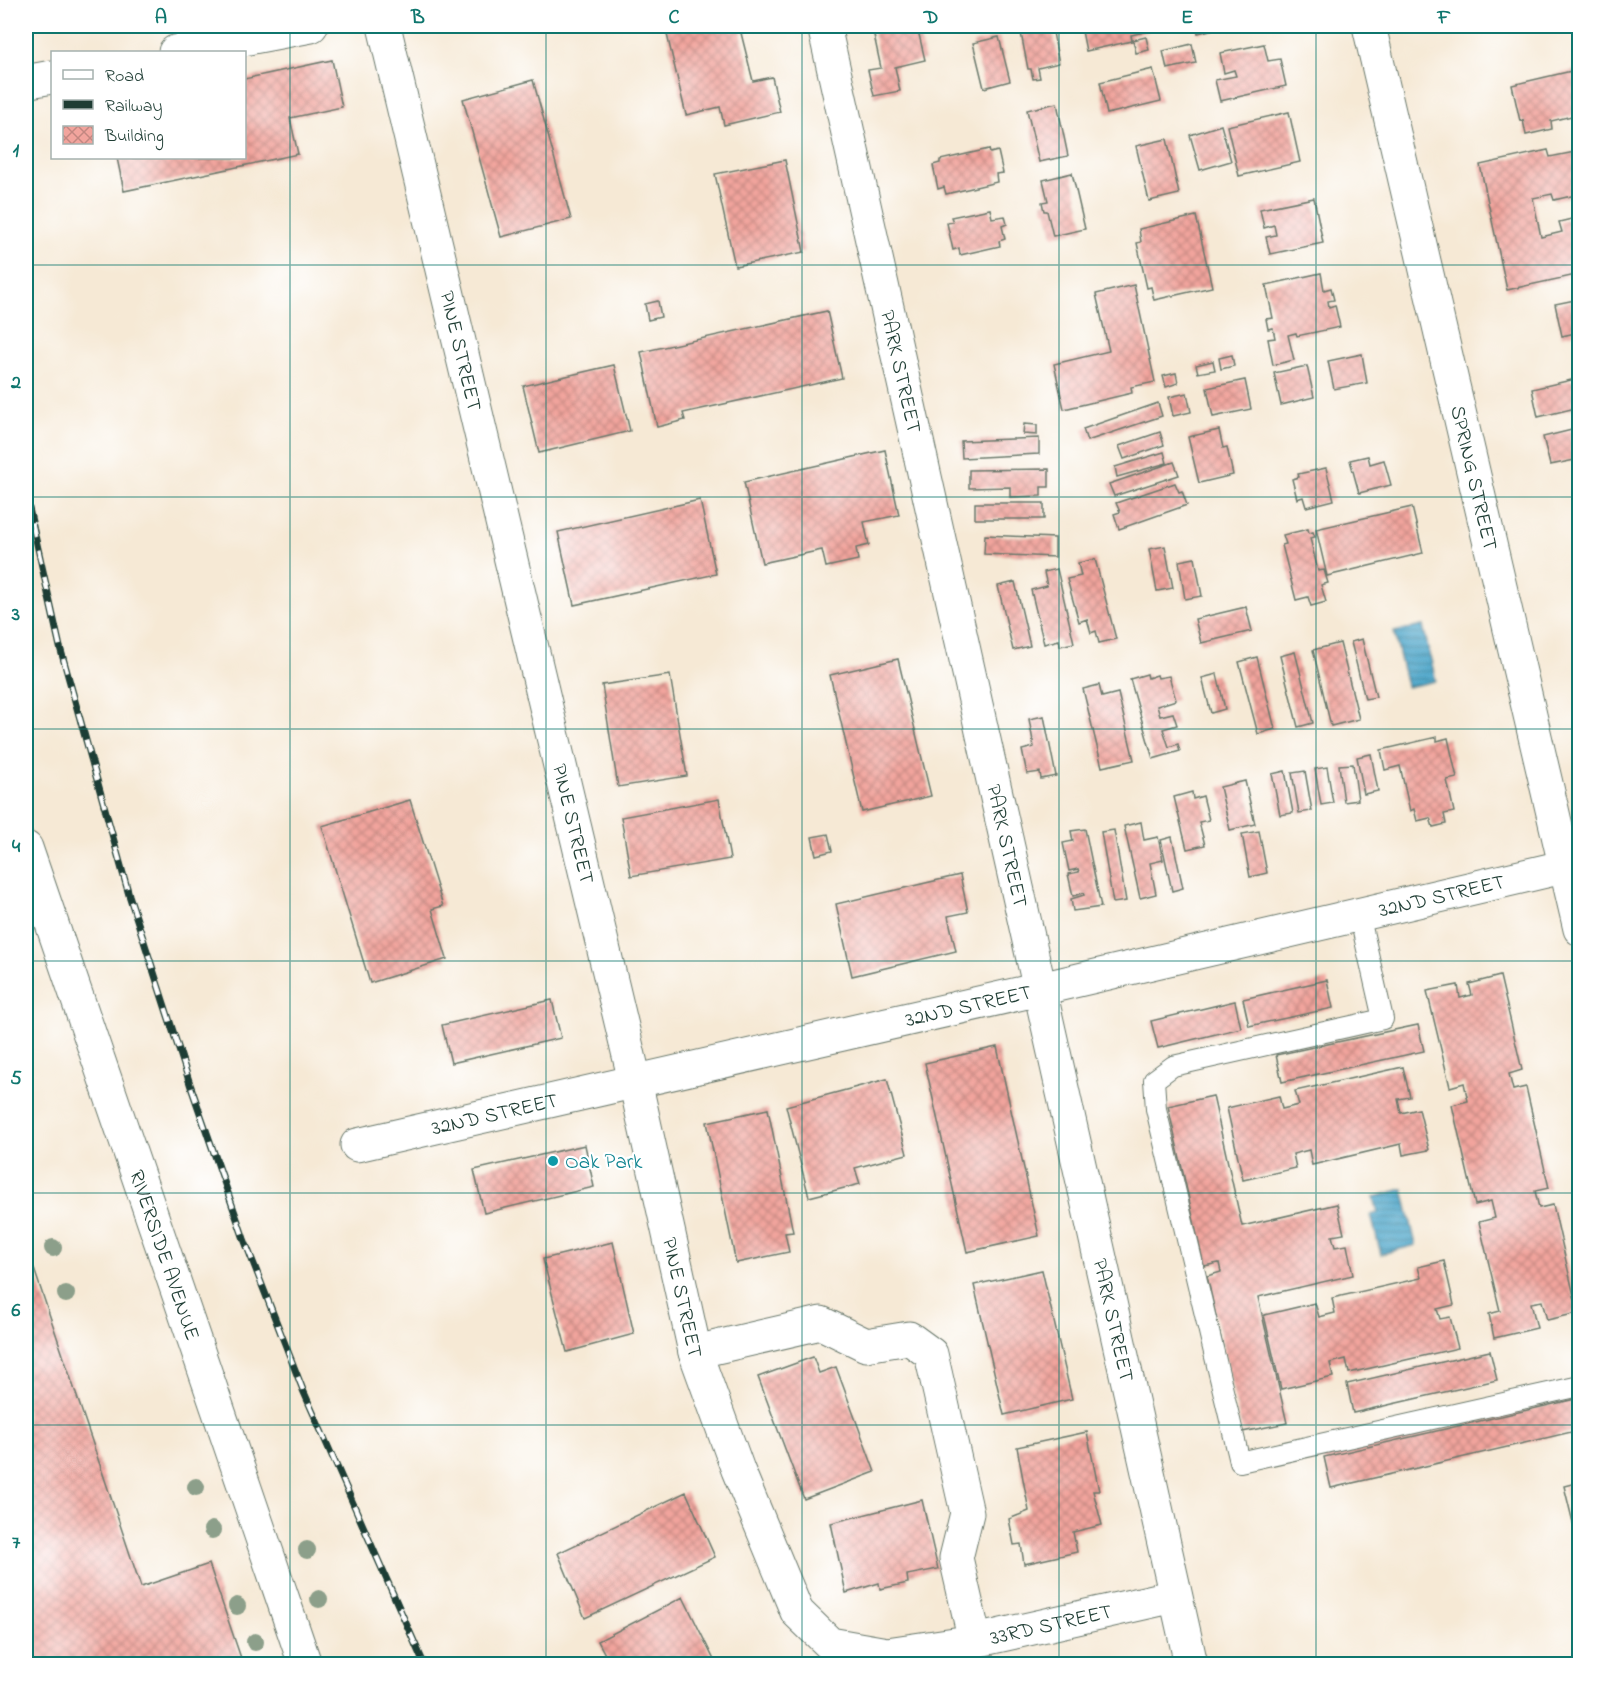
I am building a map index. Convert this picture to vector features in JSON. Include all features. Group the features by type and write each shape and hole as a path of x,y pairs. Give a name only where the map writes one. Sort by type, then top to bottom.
{"street":[{"path":"180,51 311,26"},
{"name":"PINE STREET","path":"384,26 635,1081 695,1352 738,1470 797,1612"},
{"name":"PARK STREET","path":"824,26 1191,1665"},
{"name":"SPRING STREET","path":"1369,26 1572,864 1580,929"},
{"name":"RIVERSIDE AVENUE","path":"26,848 305,1665"},
{"name":"32ND STREET","path":"357,1145 1040,989 1572,864"},
{"path":"695,1352 821,1323 866,1345 909,1338 931,1354 967,1512 956,1558 975,1641"},
{"name":"33RD STREET","path":"797,1612 830,1644 887,1654 975,1641 1175,1596"}],"lane":[{"path":"1359,914 1383,1019 1173,1066 1154,1080 1156,1109 1240,1462 1580,1386"}],"water":[{"path":"1423,626 1436,681 1407,687 1394,632"},
{"path":"1403,1189 1416,1245 1381,1254 1371,1215 1378,1213 1374,1197"}],"building":[{"path":"665,26 768,26 741,33 753,81 772,77 780,112 724,125 720,107 686,115"},
{"path":"872,26 917,26 925,60 895,67 900,91 874,96 868,70 881,68"},
{"path":"1081,26 1147,26 1149,31 1131,35 1132,41 1086,51"},
{"path":"1196,26 1226,26 1198,33"},
{"path":"1052,27 1059,63 1038,68 1040,78 1033,79 1031,69 1028,69 1021,33"},
{"path":"999,37 1010,81 984,88 973,43"},
{"path":"1146,37 1149,50 1136,53 1133,40"},
{"path":"1192,44 1196,63 1167,69 1163,51"},
{"path":"1264,44 1268,61 1280,59 1286,86 1220,101 1215,80 1236,76 1234,70 1224,73 1220,53"},
{"path":"332,60 342,107 290,118 298,154 124,191 117,159 246,159 246,79"},
{"path":"1153,69 1161,101 1107,114 1100,82"},
{"path":"1580,69 1580,114 1551,121 1552,129 1526,135 1523,120 1520,121 1512,85"},
{"path":"533,80 571,219 501,237 463,99"},
{"path":"1057,103 1068,156 1039,162 1027,110"},
{"path":"1289,112 1300,162 1239,176 1227,126"},
{"path":"1221,125 1231,161 1200,170 1190,135"},
{"path":"1167,139 1179,194 1149,201 1136,146"},
{"path":"989,149 990,153 998,151 1003,173 996,174 997,182 946,194 944,187 938,189 933,165 940,163 940,160"},
{"path":"1548,150 1550,157 1580,151 1580,194 1554,200 1552,194 1533,198 1541,237 1562,232 1559,222 1580,217 1580,263 1574,264 1576,275 1507,290 1480,165"},
{"path":"785,160 804,252 735,266 715,174"},
{"path":"1072,173 1085,229 1053,236 1047,211 1044,211 1042,202 1048,201 1043,180"},
{"path":"1314,198 1323,243 1270,254 1266,237 1276,235 1274,225 1264,228 1260,209"},
{"path":"990,209 992,218 1005,216 1007,224 1002,226 1005,239 999,241 1000,246 960,255 959,248 953,250 947,223 953,222 951,217"},
{"path":"1196,216 1212,287 1154,300 1151,287 1147,288 1137,243 1141,242 1139,229"},
{"path":"1321,273 1324,290 1331,288 1334,300 1328,301 1329,307 1335,305 1340,327 1297,336 1296,333 1288,335 1294,360 1273,365 1268,339 1275,338 1273,328 1268,329 1266,319 1273,318 1266,285"},
{"path":"1134,285 1155,382 1131,387 1132,393 1064,409 1054,364 1109,351 1096,294"},
{"path":"1580,299 1580,332 1562,336 1555,304"},
{"path":"658,301 661,317 648,320 645,304"},
{"path":"827,311 842,378 683,413 685,420 657,427 641,352"},
{"path":"1362,354 1367,383 1334,389 1328,361"},
{"path":"1232,355 1234,366 1221,369 1219,358"},
{"path":"1213,361 1215,370 1198,373 1196,365"},
{"path":"614,365 630,431 539,453 523,386"},
{"path":"1307,366 1314,397 1281,405 1274,373"},
{"path":"1176,373 1178,383 1166,387 1163,376"},
{"path":"1580,378 1580,407 1538,417 1532,389"},
{"path":"1245,380 1251,409 1213,417 1207,388"},
{"path":"1187,393 1191,412 1173,416 1169,397"},
{"path":"1158,403 1162,416 1087,441 1083,429"},
{"path":"1024,424 1037,425 1037,435 1023,434"},
{"path":"1580,428 1580,459 1550,465 1543,437"},
{"path":"1219,430 1223,448 1227,447 1233,475 1199,483 1188,437"},
{"path":"1160,432 1164,445 1124,459 1119,446"},
{"path":"1039,438 1039,454 962,458 961,441"},
{"path":"885,450 899,515 864,522 869,545 856,548 858,560 826,567 822,550 762,563 744,482"},
{"path":"1164,452 1167,463 1117,477 1115,467"},
{"path":"1368,456 1370,464 1384,460 1391,485 1359,493 1350,460"},
{"path":"1174,462 1179,475 1114,496 1109,484"},
{"path":"1326,468 1334,500 1306,507 1303,497 1297,499 1292,479 1299,477 1298,474"},
{"path":"1049,469 1049,487 1041,487 1041,496 1010,497 1010,487 969,488 969,470"},
{"path":"1175,483 1179,492 1182,491 1187,505 1119,529 1114,514 1120,512 1116,503"},
{"path":"700,500 716,574 574,605 558,532"},
{"path":"975,503 1044,503 1044,519 975,519"},
{"path":"1412,507 1423,553 1327,576 1316,529"},
{"path":"1308,529 1309,533 1313,532 1315,537 1310,538 1318,571 1324,570 1328,583 1321,585 1326,602 1311,606 1308,597 1296,600 1282,545 1286,544 1283,535"},
{"path":"985,535 1055,538 1055,557 984,554"},
{"path":"1165,546 1173,588 1157,591 1149,549"},
{"path":"1195,558 1202,596 1185,599 1179,561"},
{"path":"1095,559 1116,639 1099,643 1096,631 1091,633 1087,619 1079,622 1067,579 1081,576 1078,563"},
{"path":"1580,566 1580,580 1579,580 1576,567"},
{"path":"1057,569 1074,643 1060,646 1059,640 1044,644 1031,590 1047,586 1044,572"},
{"path":"1015,582 1030,646 1013,650 998,586"},
{"path":"1246,607 1252,631 1201,643 1195,619"},
{"path":"1362,639 1376,697 1365,699 1351,642"},
{"path":"1340,643 1359,719 1331,726 1313,650"},
{"path":"1295,652 1313,723 1298,727 1280,656"},
{"path":"1257,657 1275,729 1258,734 1239,662"},
{"path":"898,659 931,796 862,812 830,675"},
{"path":"1147,674 1148,678 1157,675 1158,678 1169,676 1176,700 1157,706 1160,716 1173,713 1177,725 1163,729 1169,747 1178,744 1180,751 1153,759 1130,679"},
{"path":"1217,674 1225,709 1211,713 1202,678"},
{"path":"670,675 687,776 618,787 602,685"},
{"path":"1099,685 1102,697 1118,693 1134,760 1102,767 1083,689"},
{"path":"1044,716 1056,776 1041,779 1040,772 1027,774 1022,750 1034,747 1029,719"},
{"path":"1437,737 1437,741 1448,738 1457,778 1447,780 1454,812 1444,814 1446,824 1433,827 1430,818 1417,821 1414,809 1410,811 1400,766 1385,770 1381,750"},
{"path":"1371,754 1378,791 1364,794 1357,757"},
{"path":"1353,764 1358,800 1344,802 1339,765"},
{"path":"1327,767 1333,803 1321,805 1315,769"},
{"path":"1285,771 1293,813 1280,815 1272,774"},
{"path":"1305,771 1312,811 1299,813 1292,773"},
{"path":"1245,781 1255,824 1230,830 1220,787"},
{"path":"1192,792 1193,799 1203,796 1209,820 1199,822 1205,845 1187,849 1174,797"},
{"path":"719,799 730,859 631,876 621,817"},
{"path":"410,800 443,906 432,909 447,959 370,983 322,826"},
{"path":"1141,822 1144,840 1158,837 1163,860 1150,863 1156,894 1140,898 1124,826"},
{"path":"1085,829 1101,907 1073,911 1071,899 1084,895 1083,893 1073,896 1068,874 1079,872 1078,869 1069,871 1063,843 1073,841 1071,831"},
{"path":"1114,830 1126,901 1113,903 1101,832"},
{"path":"1259,831 1267,873 1250,877 1242,834"},
{"path":"828,834 832,851 816,855 812,837"},
{"path":"1172,837 1183,888 1172,891 1161,840"},
{"path":"960,875 968,912 948,916 956,951 852,976 836,904"},
{"path":"1500,976 1522,1070 1509,1074 1513,1090 1526,1087 1549,1188 1535,1191 1539,1208 1553,1205 1578,1313 1547,1320 1542,1301 1531,1303 1537,1328 1494,1338 1489,1314 1500,1311 1479,1222 1495,1218 1491,1201 1475,1205 1452,1105 1468,1101 1464,1083 1450,1087 1427,991 1458,985 1460,998 1472,995 1469,984"},
{"path":"1327,980 1333,1008 1249,1026 1243,999"},
{"path":"552,1000 561,1038 451,1063 442,1025"},
{"path":"1235,1001 1241,1028 1158,1048 1151,1021"},
{"path":"1418,1025 1424,1051 1282,1082 1276,1055"},
{"path":"997,1047 1039,1236 967,1252 925,1063"},
{"path":"1403,1067 1410,1097 1398,1099 1401,1113 1419,1109 1429,1150 1403,1155 1401,1144 1312,1165 1309,1150 1293,1154 1296,1168 1243,1180 1227,1108 1279,1096 1282,1109 1299,1105 1295,1091"},
{"path":"887,1079 907,1154 855,1168 860,1184 809,1197 786,1106"},
{"path":"1213,1096 1242,1226 1337,1204 1344,1234 1332,1236 1335,1247 1347,1245 1353,1275 1258,1297 1287,1423 1242,1432 1207,1276 1221,1272 1219,1263 1204,1266 1168,1106"},
{"path":"768,1109 793,1232 785,1233 789,1252 736,1263 707,1122"},
{"path":"585,1145 594,1187 484,1213 474,1170"},
{"path":"613,1242 634,1334 567,1352 543,1259"},
{"path":"26,1245 141,1587 209,1564 243,1664 26,1664"},
{"path":"1444,1261 1454,1305 1437,1309 1440,1319 1450,1317 1458,1348 1349,1373 1346,1359 1330,1363 1333,1377 1281,1389 1264,1315 1315,1303 1319,1317 1335,1313 1332,1298 1421,1278 1418,1267"},
{"path":"1042,1270 1072,1399 1004,1415 974,1285"},
{"path":"1490,1351 1497,1380 1353,1413 1347,1384"},
{"path":"813,1357 819,1373 836,1367 875,1472 804,1499 758,1377"},
{"path":"1580,1398 1580,1430 1331,1488 1324,1457"},
{"path":"1087,1432 1099,1491 1093,1491 1102,1525 1073,1532 1077,1552 1024,1564 1021,1544 1014,1545 1009,1519 1029,1511 1017,1447"},
{"path":"1580,1482 1580,1547 1579,1547 1564,1486"},
{"path":"686,1492 715,1557 585,1618 558,1553"},
{"path":"922,1500 938,1569 907,1575 908,1583 880,1589 879,1583 846,1593 831,1523"},
{"path":"683,1597 714,1660 706,1664 610,1664 598,1641"},
{"path":"1105,1659 1106,1664 1085,1663"}],"railway":[{"path":"26,495 60,647 129,895 191,1087 244,1239 303,1390 424,1664"}],"place":[{"name":"Oak Park","path":"553,1161"}]}
